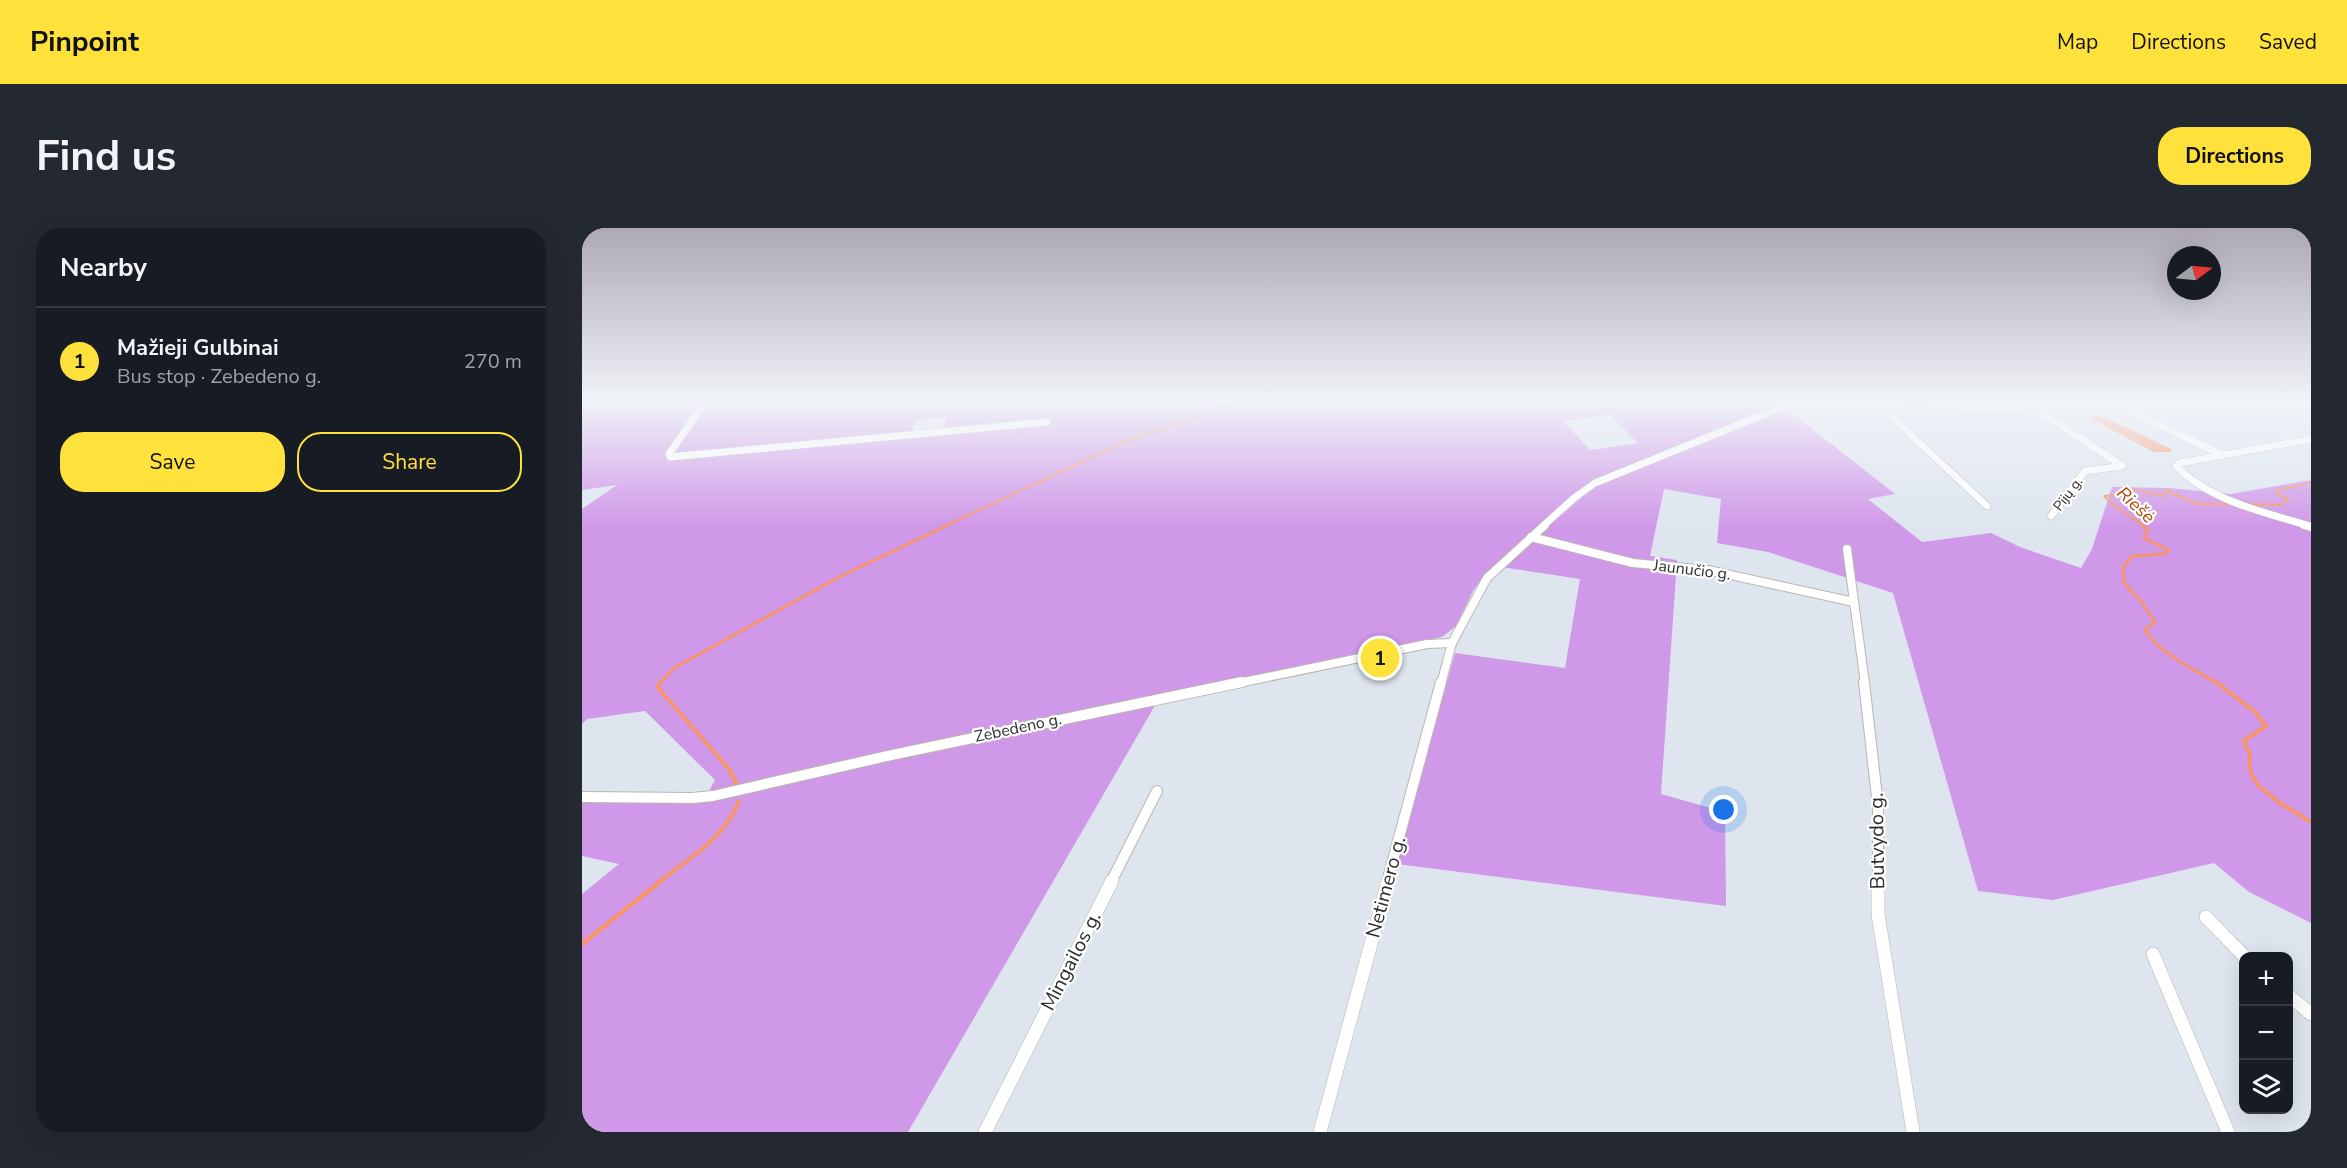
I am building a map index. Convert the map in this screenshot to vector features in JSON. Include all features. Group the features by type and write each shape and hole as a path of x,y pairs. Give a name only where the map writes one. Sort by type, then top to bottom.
{"street":[{"path":"677,443 669,454 670,457 815,443"},
{"name":"Netimero g.","path":"1320,1132 1452,643 1487,578 1574,498 1595,483 1692,443"},
{"path":"1920,443 1988,506"},
{"name":"Pijų g.","path":"2051,516 2085,471 2122,466 2088,443"},
{"path":"2198,443 2223,455"},
{"path":"2292,443 2180,463 2176,466 2191,479 2227,497 2311,527"},
{"name":"Jaunučio g.","path":"1531,537 1633,563 1708,570 1854,602"},
{"name":"Butvydo g.","path":"1847,549 1876,775 1878,914 1913,1132"},
{"name":"Zebedeno g.","path":"583,798 713,796 887,756 1180,694 1427,644 1452,643"},
{"name":"Mingailos g.","path":"985,1132 1157,791"},
{"path":"2206,917 2239,952"},
{"path":"2153,954 2228,1132"},
{"path":"2293,998 2311,1014"}],"shaded area":[{"path":"582,443 1584,443 1590,450 1637,443 1685,443 1617,470 1576,492 1485,574 1473,591 1456,626 1442,637 708,793 715,780 645,711 587,719 582,724 582,509 617,485 582,490"},
{"path":"1697,443 1830,443 1895,494 1868,499 1922,542 1991,533 2020,547 2081,568 2092,549 2112,487 2169,488 2231,494 2311,480 2311,923 2249,892 2214,863 2053,900 1978,891 1893,593 1768,552 1717,543 1721,499 1664,489 1650,556 1677,560 1661,794 1725,812 1726,906 1397,864 1455,653 1565,668 1580,579 1501,567 1595,486"},
{"path":"2137,443 2159,443 2171,449 2172,452 2154,452"},
{"path":"1157,702 908,1132 582,1132 582,894 619,864 582,856 582,802 658,802 873,762"}],"waterway":[{"path":"945,526 1122,443"},
{"name":"Riešė","path":"2249,504 2281,505 2288,499 2276,493 2278,490 2311,483"},
{"name":"Riešė","path":"2144,526 2104,496 2122,495 2122,490 2131,489 2164,496 2165,490 2197,504 2230,504"},
{"path":"659,684 674,668 841,576 948,525"},
{"name":"Riešė","path":"2142,525 2148,530 2144,538 2169,550 2165,554 2132,556 2123,567 2124,583 2140,600 2155,622 2145,630 2169,654 2217,683"},
{"path":"660,682 659,689 729,769 738,787"},
{"name":"Riešė","path":"2217,683 2255,712 2266,726 2244,741 2250,755 2249,766 2252,776 2259,786 2280,803 2311,822"},
{"path":"659,882 716,836 733,814 739,801"},
{"path":"582,944 661,881"}],"place":[{"name":"Mažieji Gulbinai","path":"1380,658"}]}
